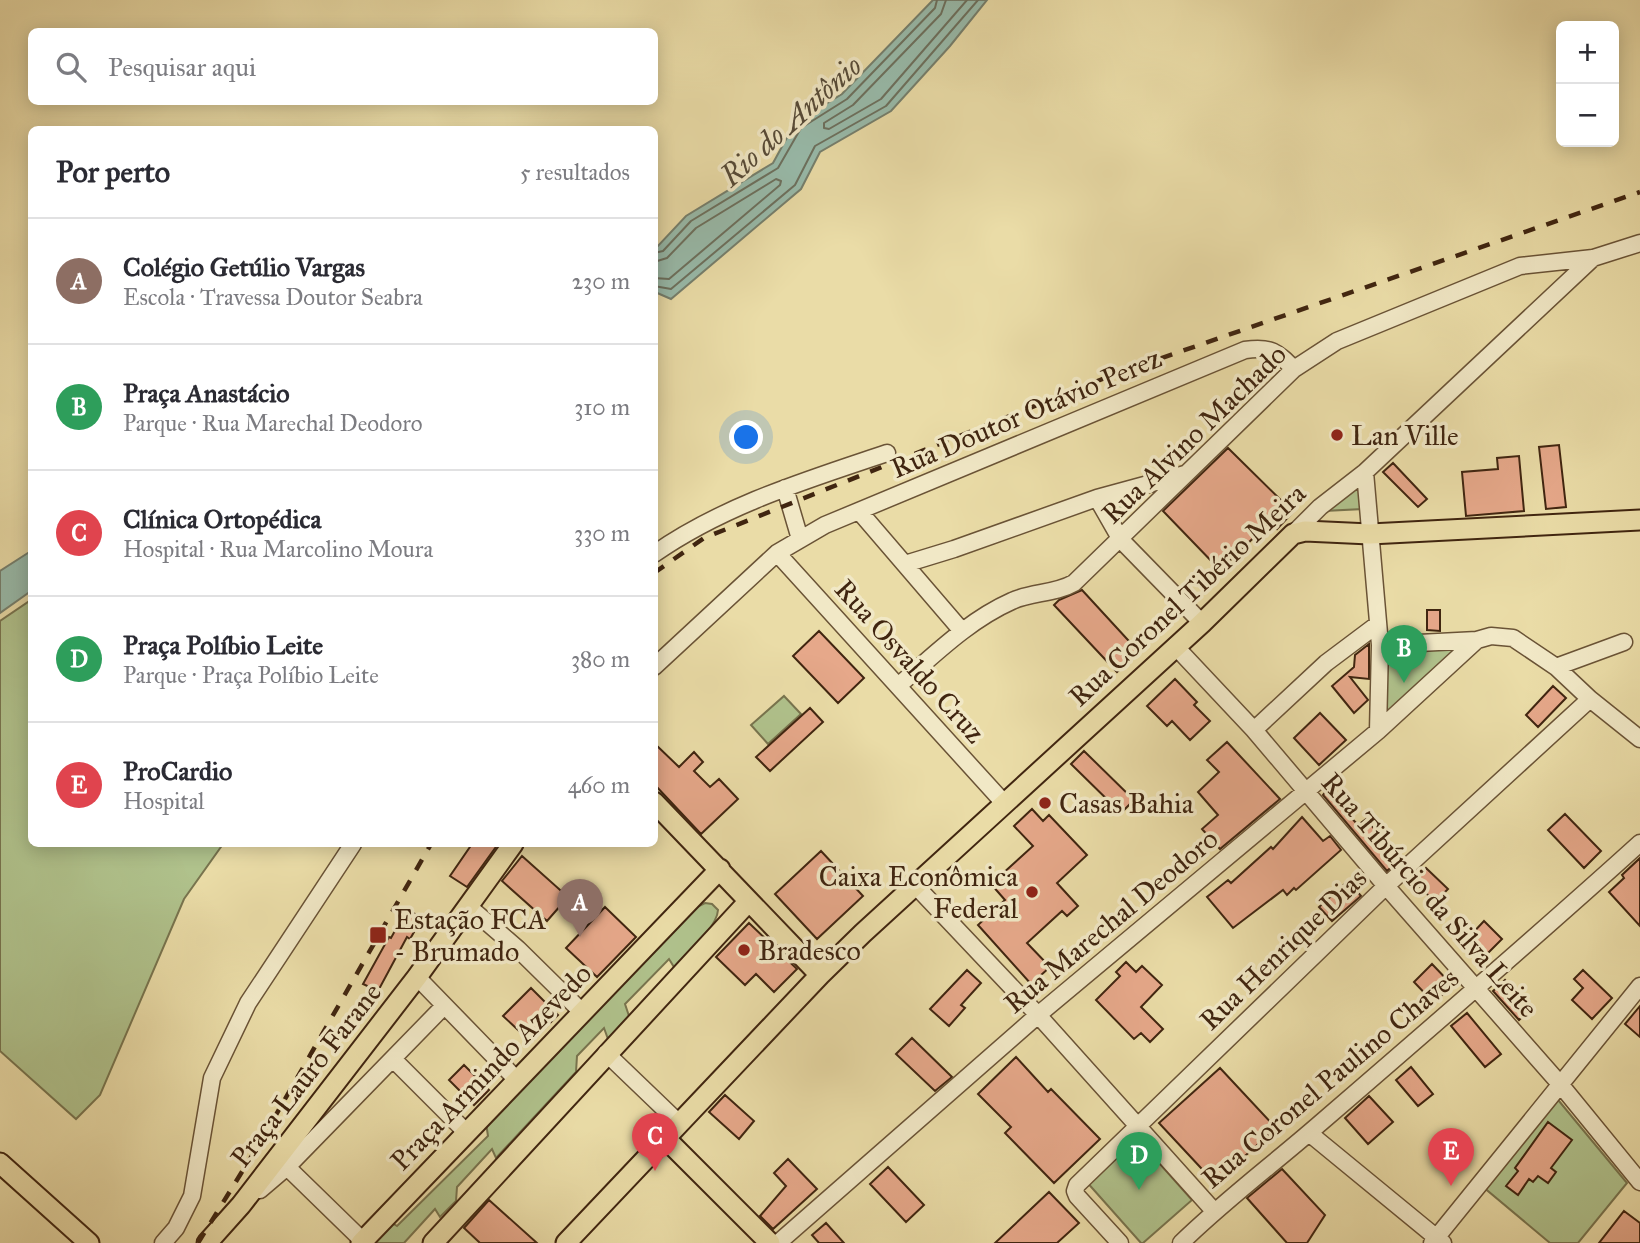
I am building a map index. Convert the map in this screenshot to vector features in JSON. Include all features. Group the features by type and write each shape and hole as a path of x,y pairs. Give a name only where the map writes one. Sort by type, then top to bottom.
{"main road":[{"path":"1293,534 1305,531 1370,534 1640,520"},
{"name":"Rua Coronel Tibério Meira","path":"566,1243 820,975 914,884 1202,623 1293,534"},
{"path":"658,806 820,975"},
{"name":"Praça Lauro Farane","path":"207,1243 241,1205 417,977 511,847"},
{"name":"Praça Armindo Azevedo","path":"366,1240 720,869"},
{"path":"433,1243 749,901"},
{"path":"666,1139 770,1243"},
{"path":"0,1163 89,1243"}],"street":[{"path":"1593,258 1640,243"},
{"name":"Rua Alvino Machado","path":"898,686 962,631 1013,600 1065,588 1074,583 1294,369 1337,341 1520,266 1593,258"},
{"name":"Rua Coronel Tibério Meira","path":"1293,534 1365,472 1593,258"},
{"name":"Rua Doutor Otávio Perez","path":"658,663 777,554 825,525 1245,350 1260,348 1277,352 1294,369"},
{"name":"Rua Doutor Otávio Perez","path":"658,552 719,516 785,488 887,453"},
{"path":"1365,472 1380,645 1378,731"},
{"path":"905,564 1097,498 1185,474"},
{"path":"785,488 800,539"},
{"path":"1097,498 1121,540 1202,623"},
{"path":"859,511 962,631"},
{"name":"Rua Osvaldo Cruz","path":"777,554 1004,803"},
{"path":"1254,730 1326,663 1378,624"},
{"path":"1380,645 1477,640 1491,636 1513,638 1556,667 1590,699 1640,739"},
{"name":"Rua Marechal Deodoro","path":"778,1243 1038,1015 1378,731 1477,640"},
{"path":"1556,667 1624,642"},
{"name":"Rua Tibúrcio da Silva Leite","path":"1175,646 1254,730 1386,886 1560,1084 1640,1182"},
{"name":"Rua Henrique Dias","path":"1120,1243 1077,1196 1077,1185 1386,886 1590,699"},
{"name":"Rua Coronel Paulino Chaves","path":"1181,1243 1214,1211 1309,1133 1640,843"},
{"path":"163,1243 176,1227 192,1196 212,1078 248,1003 352,847"},
{"path":"914,884 1139,1125 1214,1211"},
{"path":"468,906 582,1012"},
{"path":"417,977 517,1080"},
{"path":"1309,1133 1438,1241 1640,986"},
{"name":"Praça Lauro Farane","path":"241,1205 287,1167 444,1006"},
{"path":"607,1054 680,1124"},
{"path":"393,1059 467,1133"},
{"path":"287,1167 366,1240"}],"green space":[{"path":"1360,474 1363,509 1322,511"},
{"path":"1165,475 1119,518 1104,490"},
{"path":"28,602 28,847 221,847 184,899 100,1095 76,1119 0,1051 0,621"},
{"path":"1466,645 1385,717 1383,649"},
{"path":"784,696 801,714 768,744 751,725"},
{"path":"705,903 712,904 718,910 713,925 674,967 669,959 625,1004 629,1016 608,1039 604,1028 577,1056 576,1072 496,1158 492,1149 457,1187 456,1201 440,1217 435,1209 404,1243 375,1243 389,1221 397,1226 488,1136 486,1123 697,907"},
{"path":"1554,1095 1627,1183 1578,1243 1550,1243 1482,1186"},
{"path":"1135,1136 1192,1200 1143,1243 1085,1180"}],"water":[{"name":"Rio do Antônio","path":"933,0 987,0 950,46 891,111 820,152 801,189 671,299 658,293 658,246 686,216 773,163 795,123 842,94"},
{"path":"28,553 28,593 0,613 0,571"}],"building":[{"path":"1559,445 1566,507 1546,509 1539,447"},
{"path":"1228,448 1293,512 1277,529 1270,522 1220,570 1163,511"},
{"path":"1519,456 1524,511 1466,516 1462,472 1498,469 1497,458"},
{"path":"1393,463 1427,499 1418,507 1383,472"},
{"path":"1082,590 1139,652 1117,672 1054,605"},
{"path":"1427,610 1440,610 1440,631 1427,630"},
{"path":"819,631 864,678 838,703 793,656"},
{"path":"1369,644 1369,679 1350,677 1368,700 1354,713 1332,686 1354,667 1355,655"},
{"path":"1175,679 1197,702 1194,705 1210,721 1190,740 1172,721 1167,726 1147,706"},
{"path":"1553,686 1566,698 1538,727 1526,715"},
{"path":"810,708 823,722 770,771 756,757"},
{"path":"1320,713 1346,740 1319,765 1294,738"},
{"path":"1227,742 1280,799 1220,849 1202,829 1218,815 1198,792 1219,772 1207,760"},
{"path":"658,747 679,767 694,752 703,762 694,771 710,787 719,779 738,799 701,834 658,788"},
{"path":"1084,751 1134,800 1121,813 1071,764"},
{"path":"1326,791 1358,825 1366,819 1378,833 1374,836 1397,862 1387,871 1323,795"},
{"path":"1032,809 1043,821 1049,815 1087,855 1057,883 1078,906 1067,916 1062,911 1027,943 1050,967 1031,984 978,925 1005,900 991,884 1033,846 1014,826"},
{"path":"1565,814 1601,851 1584,868 1548,830"},
{"path":"1302,817 1323,841 1330,836 1341,850 1296,890 1294,888 1287,895 1283,890 1233,928 1207,897 1228,880 1231,883 1271,847 1273,849"},
{"path":"470,847 496,847 467,887 450,876"},
{"path":"821,851 863,896 817,939 775,894"},
{"path":"522,856 568,897 547,921 502,881"},
{"path":"1640,858 1640,926 1609,892"},
{"path":"1426,868 1448,889 1435,902 1414,881"},
{"path":"1348,881 1361,896 1332,921 1319,907"},
{"path":"605,907 636,937 597,977 566,948"},
{"path":"407,909 422,918 410,939 407,937 378,991 363,984"},
{"path":"1484,921 1502,939 1486,955 1469,937"},
{"path":"749,923 797,969 774,992 756,974 745,985 716,957"},
{"path":"1126,962 1136,972 1142,966 1162,985 1141,1007 1163,1029 1150,1042 1141,1033 1134,1039 1096,1000 1120,976 1116,972"},
{"path":"1432,964 1452,985 1434,1003 1414,982"},
{"path":"967,970 981,983 961,1005 965,1008 949,1026 930,1009"},
{"path":"1583,970 1612,998 1592,1019 1572,1000 1583,988 1574,979"},
{"path":"1505,980 1531,1009 1519,1020 1493,991"},
{"path":"531,988 558,1015 531,1042 503,1016"},
{"path":"1640,1006 1640,1037 1625,1024"},
{"path":"1467,1013 1501,1054 1485,1067 1451,1026"},
{"path":"912,1038 952,1077 935,1091 896,1054"},
{"path":"1016,1057 1048,1092 1051,1089 1100,1139 1054,1183 1005,1133 1011,1127 978,1094"},
{"path":"464,1065 489,1090 474,1105 449,1080"},
{"path":"1411,1067 1433,1094 1418,1106 1396,1080"},
{"path":"1220,1068 1276,1128 1215,1183 1159,1123"},
{"path":"725,1095 754,1121 739,1139 709,1112"},
{"path":"1369,1096 1393,1122 1368,1144 1345,1118"},
{"path":"1548,1122 1572,1140 1551,1168 1556,1172 1548,1183 1538,1176 1533,1182 1529,1179 1518,1195 1506,1186 1518,1171 1515,1168"},
{"path":"788,1159 817,1189 773,1229 760,1216 786,1186 774,1173"},
{"path":"888,1167 924,1205 906,1222 870,1184"},
{"path":"1282,1169 1325,1215 1307,1243 1287,1243 1247,1198"},
{"path":"1049,1192 1079,1223 1057,1243 995,1243"},
{"path":"489,1200 537,1243 480,1243 464,1228"},
{"path":"1624,1211 1640,1223 1640,1243 1599,1243"},
{"path":"826,1223 844,1243 819,1243 812,1235"}],"railway":[{"path":"658,570 704,538 1110,376 1640,192"},
{"path":"198,1243 261,1141 429,847"}],"place":[{"name":"Lan Ville","path":"1337,435"},
{"name":"Praça Anastácio","path":"1404,683"},
{"name":"Casas Bahia","path":"1045,803"},
{"name":"Caixa Econômica Federal","path":"1032,892"},
{"name":"Estação FCA - Brumado","path":"378,935"},
{"name":"Colégio Getúlio Vargas","path":"580,937"},
{"name":"Bradesco","path":"744,950"},
{"name":"Clínica Ortopédica","path":"655,1171"},
{"name":"ProCardio","path":"1451,1186"},
{"name":"Praça Políbio Leite","path":"1139,1190"}]}
